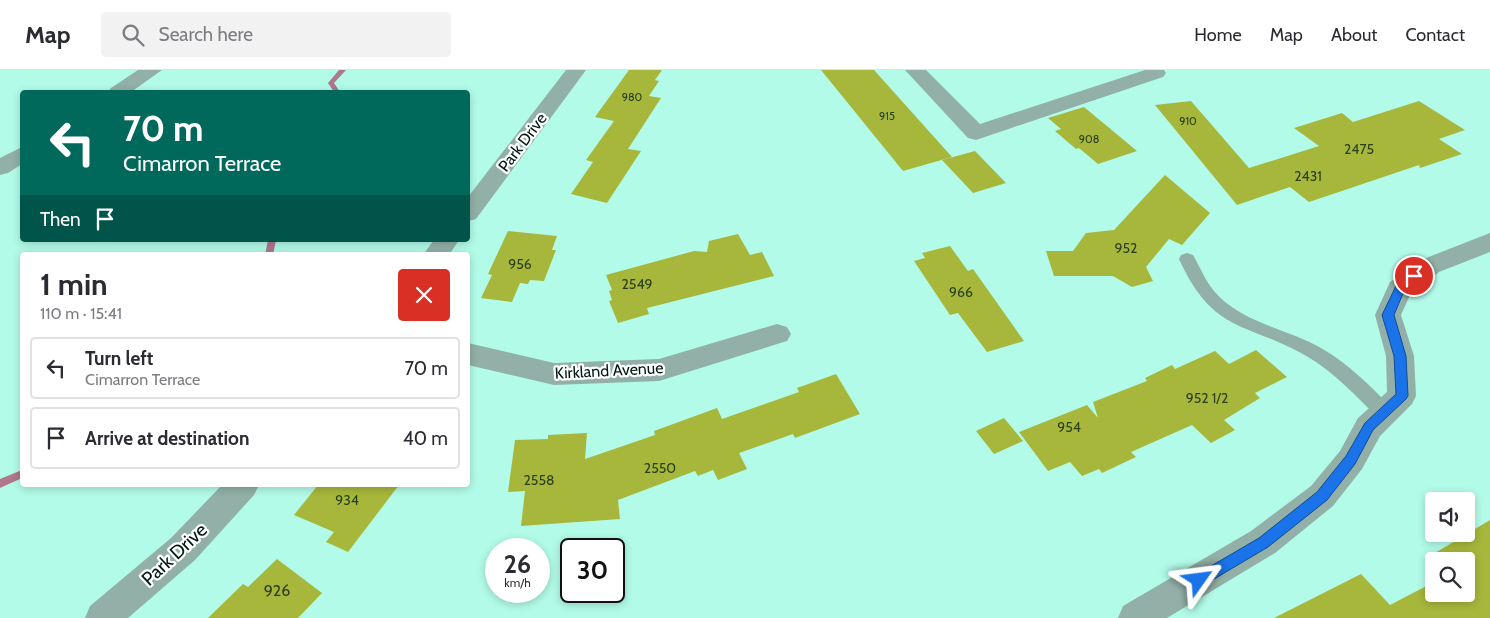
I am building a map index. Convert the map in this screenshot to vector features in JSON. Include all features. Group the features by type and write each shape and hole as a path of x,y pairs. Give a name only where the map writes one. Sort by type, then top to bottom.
{"street":[{"path":"121,90 152,70"},
{"name":"Park Drive","path":"470,210 576,70"},
{"path":"915,70 976,132 1156,73"},
{"path":"0,168 20,155"},
{"path":"1135,618 1264,542 1322,496 1351,460 1369,427 1402,396 1400,356 1388,315 1399,289 1430,266 1490,242"},
{"name":"Kirkland Avenue","path":"470,354 554,374 659,370 777,334"},
{"name":"Park Drive","path":"102,618 183,549 241,487"}],"lane":[{"path":"1187,259 1199,284 1213,302 1256,326 1312,351 1335,366 1384,412"}],"building":[{"path":"629,70 662,70 655,80 659,81 649,96 661,98 628,149 641,151 607,203 571,194 593,162 586,160 614,121 595,117"},
{"path":"821,70 874,70 952,157 903,171"},
{"path":"1191,101 1249,168 1319,146 1294,128 1342,113 1353,122 1419,101 1465,130 1439,139 1462,154 1420,168 1419,165 1309,202 1290,187 1237,205 1155,105"},
{"path":"1084,107 1137,151 1098,164 1055,131 1061,129 1048,118"},
{"path":"975,151 1006,183 973,193 942,160"},
{"path":"1165,175 1210,213 1182,245 1169,239 1146,267 1153,281 1132,287 1113,276 1054,276 1046,251 1073,251 1086,233 1114,230"},
{"path":"508,231 557,236 552,250 556,250 544,281 530,280 528,284 520,283 512,302 481,298 492,275 488,274"},
{"path":"738,234 750,255 762,252 774,276 647,308 649,314 618,323 609,301 612,300 609,291 612,290 606,275 694,251 707,252 709,241"},
{"path":"950,246 968,271 973,269 1024,341 987,352 958,313 950,315 914,261 925,258 922,253"},
{"path":"1256,350 1287,377 1255,393 1260,398 1224,420 1235,430 1211,443 1192,425 1131,452 1136,457 1102,473 1099,469 1082,476 1070,462 1048,471 1019,432 1087,405 1098,418 1093,402 1147,381 1145,378 1172,365 1175,369 1215,351 1229,364"},
{"path":"836,374 860,414 795,438 793,434 739,453 747,469 718,480 713,470 698,476 695,471 618,500 620,519 521,526 525,491 508,492 515,440 548,439 548,435 587,433 585,459 655,435 654,431 717,408 722,419 799,392 797,388"},
{"path":"1004,418 1023,441 994,454 976,431"},
{"path":"316,487 397,487 348,552 326,542 334,532 294,515"},
{"path":"1490,520 1490,618 1274,618 1361,574 1390,605 1425,587 1425,602 1475,602 1475,552 1437,552 1453,542 1475,542 1475,529"},
{"path":"277,559 322,593 298,618 208,618 243,584 248,587"}],"waterway":[{"path":"336,90 331,83 343,70"},
{"path":"270,252 272,242"},
{"path":"0,484 20,475"}],"route":[{"path":"1199,580 1264,542 1322,496 1351,460 1369,427 1402,396 1400,356 1388,315 1399,289 1414,276"}]}
